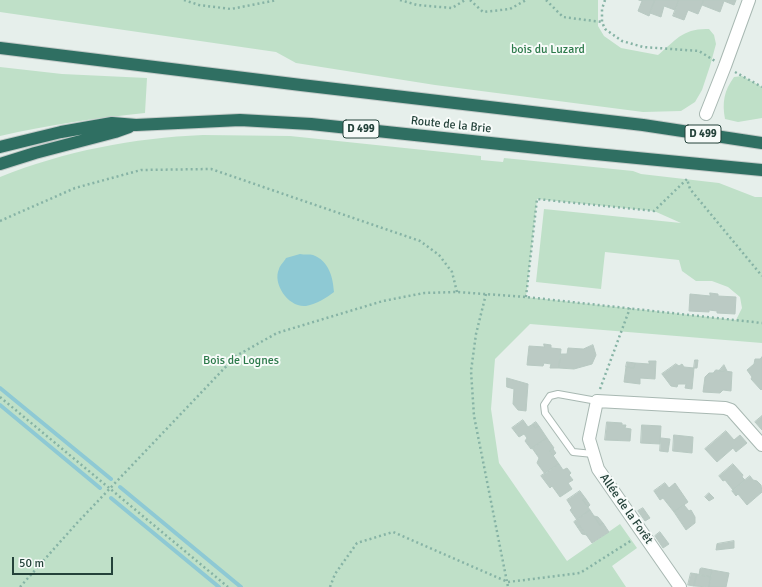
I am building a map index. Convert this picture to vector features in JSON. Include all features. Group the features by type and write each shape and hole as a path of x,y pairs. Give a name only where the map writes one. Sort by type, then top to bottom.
{"highway":[{"name":"Route de la Brie","path":"0,48 643,125 762,143"},
{"name":"Route de la Brie","path":"136,125 240,120 311,124 762,170"},
{"path":"0,147 61,132 112,123 136,125"},
{"path":"0,164 136,125"},
{"path":"662,160 762,176"}],"street":[{"path":"706,114 749,0"},
{"path":"597,401 725,408 732,410 762,445"},
{"name":"Allée de la Forêt","path":"597,401 589,439 598,469 680,587"}],"lane":[{"path":"593,454 573,452 545,413 544,405 550,396 558,394 597,401"}],"path":[{"path":"184,0 199,5 231,9 277,0"},
{"path":"400,0 417,5 452,8 465,0"},
{"path":"470,0 483,12 510,9 526,0"},
{"path":"546,0 563,16 602,22"},
{"path":"605,0 602,9 602,22 605,29 622,41 643,47 699,52 762,87"},
{"path":"0,221 75,188 142,170 211,170 420,241 439,255 452,272 457,292"},
{"path":"526,297 537,199 654,211 687,179 690,190 762,276"},
{"path":"20,587 77,523 236,356 277,333 384,301 424,293 457,292 526,297 762,323"},
{"path":"486,294 476,334 471,371 474,416 508,587"},
{"path":"597,401 601,383 630,308"},
{"path":"0,397 228,587"},
{"path":"330,587 335,574 357,543 393,532 508,582 580,573 642,533"}],"green space":[{"name":"bois du Luzard","path":"0,0 598,0 598,26 604,36 621,48 658,55 680,36 700,29 709,29 714,35 716,44 702,90 695,102 681,111 643,112 435,85 296,63 276,52 0,12"},
{"path":"0,67 62,74 147,78 145,113 72,122 0,136"},
{"path":"742,76 762,87 762,118 738,122 725,119 724,102 726,92 734,77"},
{"name":"Bois de Lognes","path":"203,135 290,136 481,156 481,160 503,162 504,158 633,171 641,174 719,183 755,197 762,197 762,343 530,324 495,359 491,409 499,463 567,561 620,524 637,548 612,566 626,587 0,587 0,177 49,160 100,147 151,139","holes":["537,199 654,211 681,223 544,209 536,282 601,289 605,252 679,260 682,271 696,281 712,281 728,287 740,297 742,308 736,320 526,297"]}],"water":[{"path":"300,254 313,255 323,261 331,275 334,292 325,299 306,306 300,306 288,299 280,288 277,275 286,258"}],"building":[{"path":"639,0 655,0 649,16 638,11 642,1"},
{"path":"655,0 679,0 675,10 664,6 661,17 650,13"},
{"path":"679,0 704,0 698,14 688,10 684,20 673,16"},
{"path":"704,0 736,0 734,5 724,1 720,12 702,5"},
{"path":"710,293 718,294 718,296 736,297 735,314 717,313 717,311 709,310 709,312 689,311 690,294 710,296"},
{"path":"544,344 551,345 551,348 561,349 559,368 550,368 551,364 544,363 543,366 527,365 529,346 544,347"},
{"path":"593,345 596,355 592,364 574,369 559,368 560,354 567,354 568,348 583,349"},
{"path":"762,357 761,390 751,379 752,377 747,370 754,364 755,359 760,359"},
{"path":"695,360 698,360 697,368 694,368"},
{"path":"649,361 656,361 655,379 640,378 640,384 624,382 626,367 634,368 635,363 649,364"},
{"path":"627,362 635,363 634,368 626,367"},
{"path":"676,364 679,366 682,364 684,367 694,368 692,389 685,388 686,384 678,384 677,387 671,386 662,374"},
{"path":"724,365 727,371 719,371"},
{"path":"716,370 732,372 731,391 723,390 720,393 703,392 705,377 709,373 713,373"},
{"path":"507,378 528,384 526,411 518,410 513,404 514,389 507,387"},
{"path":"762,416 762,430 755,422"},
{"path":"523,420 528,427 533,424 535,428 539,426 547,438 531,449 525,441 527,438 524,434 519,437 512,428"},
{"path":"536,422 539,426 535,428 533,424"},
{"path":"607,422 622,423 622,425 626,425 625,428 631,429 630,441 605,440"},
{"path":"642,425 661,426 660,444 641,443"},
{"path":"726,431 734,440 740,435 747,443 736,452 733,448 717,462 705,449"},
{"path":"674,435 693,437 692,453 673,451"},
{"path":"547,438 554,448 550,451 559,464 545,474 537,463 539,458 532,448"},
{"path":"661,438 670,439 668,452 660,451"},
{"path":"553,449 556,453 553,456 550,451"},
{"path":"559,464 563,470 567,468 571,473 569,475 573,480 568,483 572,489 560,497 552,486 550,488 541,476"},
{"path":"733,464 743,475 742,477 745,480 733,490 725,480 723,481 719,476"},
{"path":"750,476 761,485 762,492 747,505 738,494 736,496 732,491"},
{"path":"665,483 669,488 675,483 688,502 674,512 663,498 660,500 654,491"},
{"path":"580,491 586,499 583,500 590,510 577,520 570,510 572,508 567,500"},
{"path":"709,493 714,498 709,501 705,497"},
{"path":"586,499 590,505 588,507 583,500"},
{"path":"684,505 689,511 691,510 695,517 695,523 686,530 674,512"},
{"path":"643,508 650,518 645,521 638,511"},
{"path":"590,510 600,525 603,523 609,532 592,543 580,526 578,528 574,522"},
{"path":"594,516 598,517 603,523 600,525"},
{"path":"580,526 587,535 582,534 578,528"},
{"path":"660,532 669,544 663,548 655,536"},
{"path":"734,541 734,548 716,550 717,544"},
{"path":"700,569 712,570 711,577 699,575"},
{"path":"712,570 729,573 726,587 709,587"},
{"path":"691,573 697,574 694,586 688,585"},
{"path":"697,574 711,577 709,587 694,586"}],"waterway":[{"path":"0,388 111,479"},
{"path":"0,405 100,488"},
{"path":"120,487 241,587"},
{"path":"111,498 219,587"}]}
